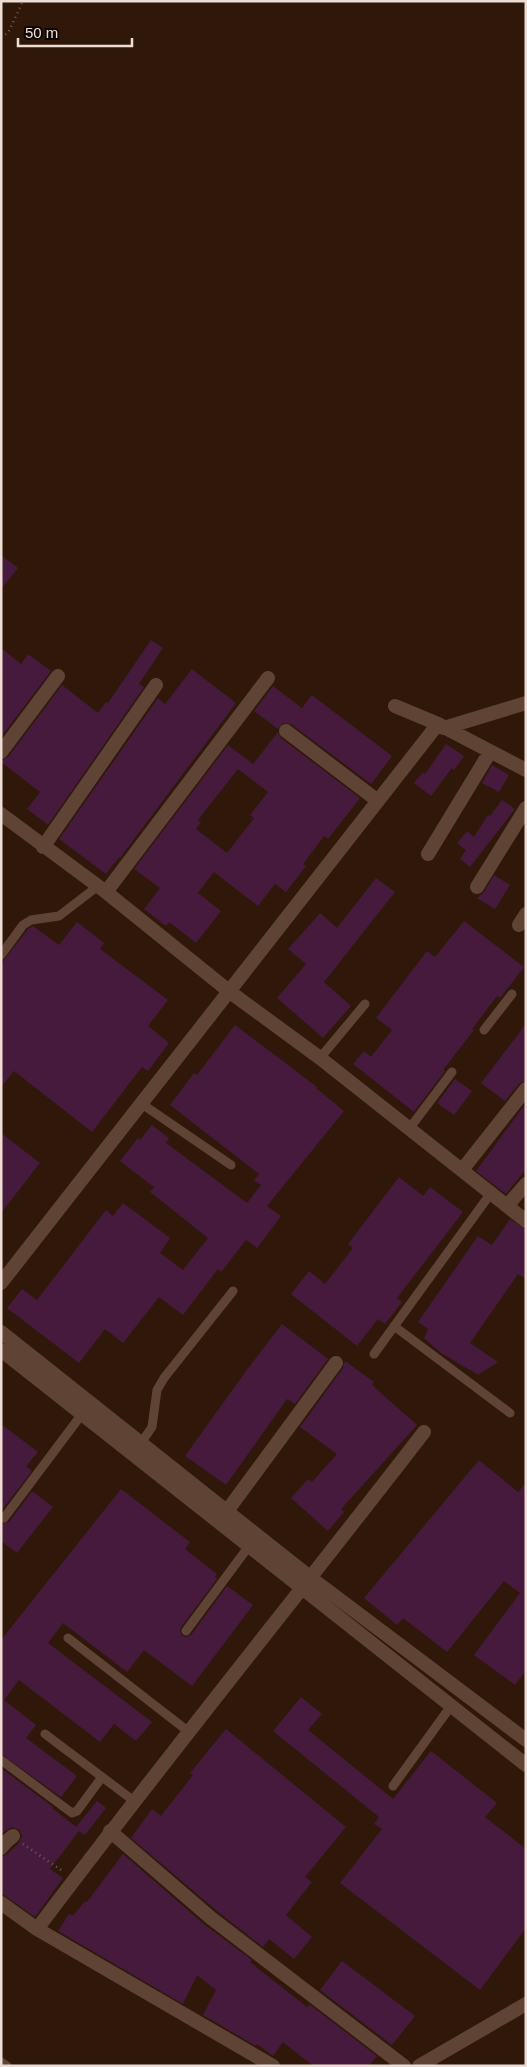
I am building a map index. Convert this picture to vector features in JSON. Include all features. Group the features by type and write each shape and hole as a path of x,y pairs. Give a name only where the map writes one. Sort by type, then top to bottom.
{"street":[{"path":"1,752 58,676"},
{"path":"102,889 268,678"},
{"path":"43,847 156,685"},
{"path":"1,1284 378,802 441,726 526,703"},
{"path":"395,706 441,726 526,770"},
{"path":"286,731 378,802"},
{"path":"428,854 490,752"},
{"path":"477,886 526,808"},
{"path":"1,814 102,889 230,992 320,1058 526,1221"},
{"path":"462,1170 526,1089"},
{"path":"507,1206 526,1184"},
{"path":"1,1332 227,1511 382,1651 526,1765"},
{"path":"1,1350 249,1546 392,1638 526,1740"},
{"path":"227,1511 336,1363"},
{"path":"37,1929 110,1830 307,1584 424,1432"},
{"path":"382,1651 392,1638"},
{"path":"110,1830 211,1918 404,2066"},
{"path":"1,1848 13,1836"},
{"path":"1,1904 37,1929 273,2066"},
{"path":"419,2066 435,2062 526,2004"}],"lane":[{"path":"1,955 23,925 31,920 59,916 102,889"},
{"path":"484,1030 512,994"},
{"path":"320,1058 365,1004"},
{"path":"409,1129 452,1072"},
{"path":"142,1104 231,1165"},
{"path":"374,1354 491,1193"},
{"path":"141,1442 152,1427 157,1390 164,1378 233,1291"},
{"path":"394,1326 510,1413"},
{"path":"4,1518 82,1414"},
{"path":"186,1631 249,1546"},
{"path":"68,1638 188,1732"},
{"path":"393,1786 451,1706"},
{"path":"44,1734 134,1800"},
{"path":"1,1760 72,1812 77,1811 102,1777"},
{"path":"1,2062 6,2066"}],"path":[{"path":"1,37 8,33 23,1"},
{"path":"13,1836 74,1879"}],"building":[{"path":"1,555 18,568 1,589"},
{"path":"151,640 163,648 139,684 144,687 48,825 27,809 40,792 1,761 8,757 62,685 98,713 106,702 108,703"},
{"path":"1,648 21,664 28,654 51,671 1,737"},
{"path":"192,669 236,703 106,874 59,839 158,698 165,704"},
{"path":"273,686 302,708 312,695 392,756 371,784 291,724 283,723 278,729 254,711"},
{"path":"278,732 281,738 360,798 328,839 324,836 303,864 306,866 286,892 275,884 258,906 214,872 198,893 221,911 196,943 169,922 166,926 144,909 160,888 134,869 228,745 253,764","holes":["238,769 268,792 250,815 254,818 227,853 196,829 201,822 198,820"]},
{"path":"446,744 464,756 454,770 452,768 431,796 414,783 423,772 425,774"},
{"path":"492,765 509,775 499,792 482,783"},
{"path":"502,800 515,809 470,867 460,859 466,850 457,843 467,831 474,837 488,815 490,816"},
{"path":"494,875 510,885 495,909 477,898 484,892"},
{"path":"376,878 395,892 324,982 351,1006 323,1038 277,998 306,964 288,949 320,913 337,928"},
{"path":"464,921 524,967 500,998 497,996 414,1112 353,1064 364,1051 371,1057 392,1030 376,1018 427,951 435,957"},
{"path":"77,922 104,943 100,949 168,1000 148,1026 169,1043 148,1071 142,1067 92,1132 14,1071 1,1087 1,964 28,929 33,926 59,945"},
{"path":"526,1024 526,1080 519,1084 505,1101 481,1083"},
{"path":"235,1025 317,1087 344,1111 267,1206 281,1216 257,1248 246,1240 221,1272 218,1269 183,1315 159,1297 123,1343 105,1329 79,1363 7,1308 22,1289 37,1300 106,1210 113,1216 123,1203 170,1238 160,1253 183,1270 208,1238 150,1192 154,1187 120,1161 138,1138 140,1140 152,1125 169,1138 166,1143 247,1203 261,1185 254,1180 259,1174 170,1105 194,1073 197,1075"},
{"path":"455,1079 472,1091 454,1115 437,1103"},
{"path":"526,1103 526,1169 506,1194 476,1171"},
{"path":"1,1133 40,1163 1,1213"},
{"path":"399,1177 423,1196 430,1187 463,1212 397,1298 402,1302 385,1324 378,1319 357,1346 291,1294 309,1271 325,1284 353,1248 348,1244"},
{"path":"510,1219 526,1230 526,1279 518,1274 470,1343 498,1362 478,1375 441,1353 424,1338 428,1329 418,1322 478,1236 492,1245"},
{"path":"282,1324 328,1359 295,1404 287,1399 226,1485 185,1456"},
{"path":"345,1361 374,1382 372,1385 417,1425 341,1509 344,1512 328,1531 291,1498 308,1479 312,1482 337,1454 300,1427 343,1368"},
{"path":"1,1424 38,1452 26,1466 32,1471 1,1511"},
{"path":"479,1460 518,1492 526,1483 526,1670 515,1685 474,1655 520,1593 504,1581 447,1652 403,1618 397,1625 364,1598"},
{"path":"121,1489 190,1542 185,1549 217,1574 215,1577 217,1579 181,1627 182,1636 191,1635 227,1586 253,1605 192,1686 144,1650 127,1672 63,1623 48,1643 152,1722 136,1741 114,1724 100,1742 19,1680 4,1700 36,1725 26,1738 77,1776 61,1797 1,1754 1,1640"},
{"path":"32,1491 53,1507 17,1553 1,1541 1,1523 9,1522"},
{"path":"301,1697 322,1714 308,1730 393,1799 431,1751 497,1803 485,1817 526,1849 526,1928 480,1990 340,1883 382,1829 374,1824 379,1817 273,1731"},
{"path":"226,1729 346,1827 305,1877 312,1882 286,1915 312,1937 294,1959 269,1939 263,1947 217,1911 131,1838 152,1809 161,1816 193,1775 190,1773"},
{"path":"1,1768 76,1827 97,1801 106,1808 85,1835 79,1831 50,1869 63,1878 35,1917 1,1893 1,1857 19,1843 22,1835 19,1830 12,1827 1,1834"},
{"path":"123,1854 205,1925 252,1960 250,1962 307,2007 309,2004 377,2056 369,2066 313,2066 283,2042 273,2056 257,2044 256,2046 203,2015 216,1990 197,1975 183,2004 58,1931 69,1914 73,1916 85,1901 87,1902"},
{"path":"342,1961 415,2016 392,2045 320,1990"}]}
